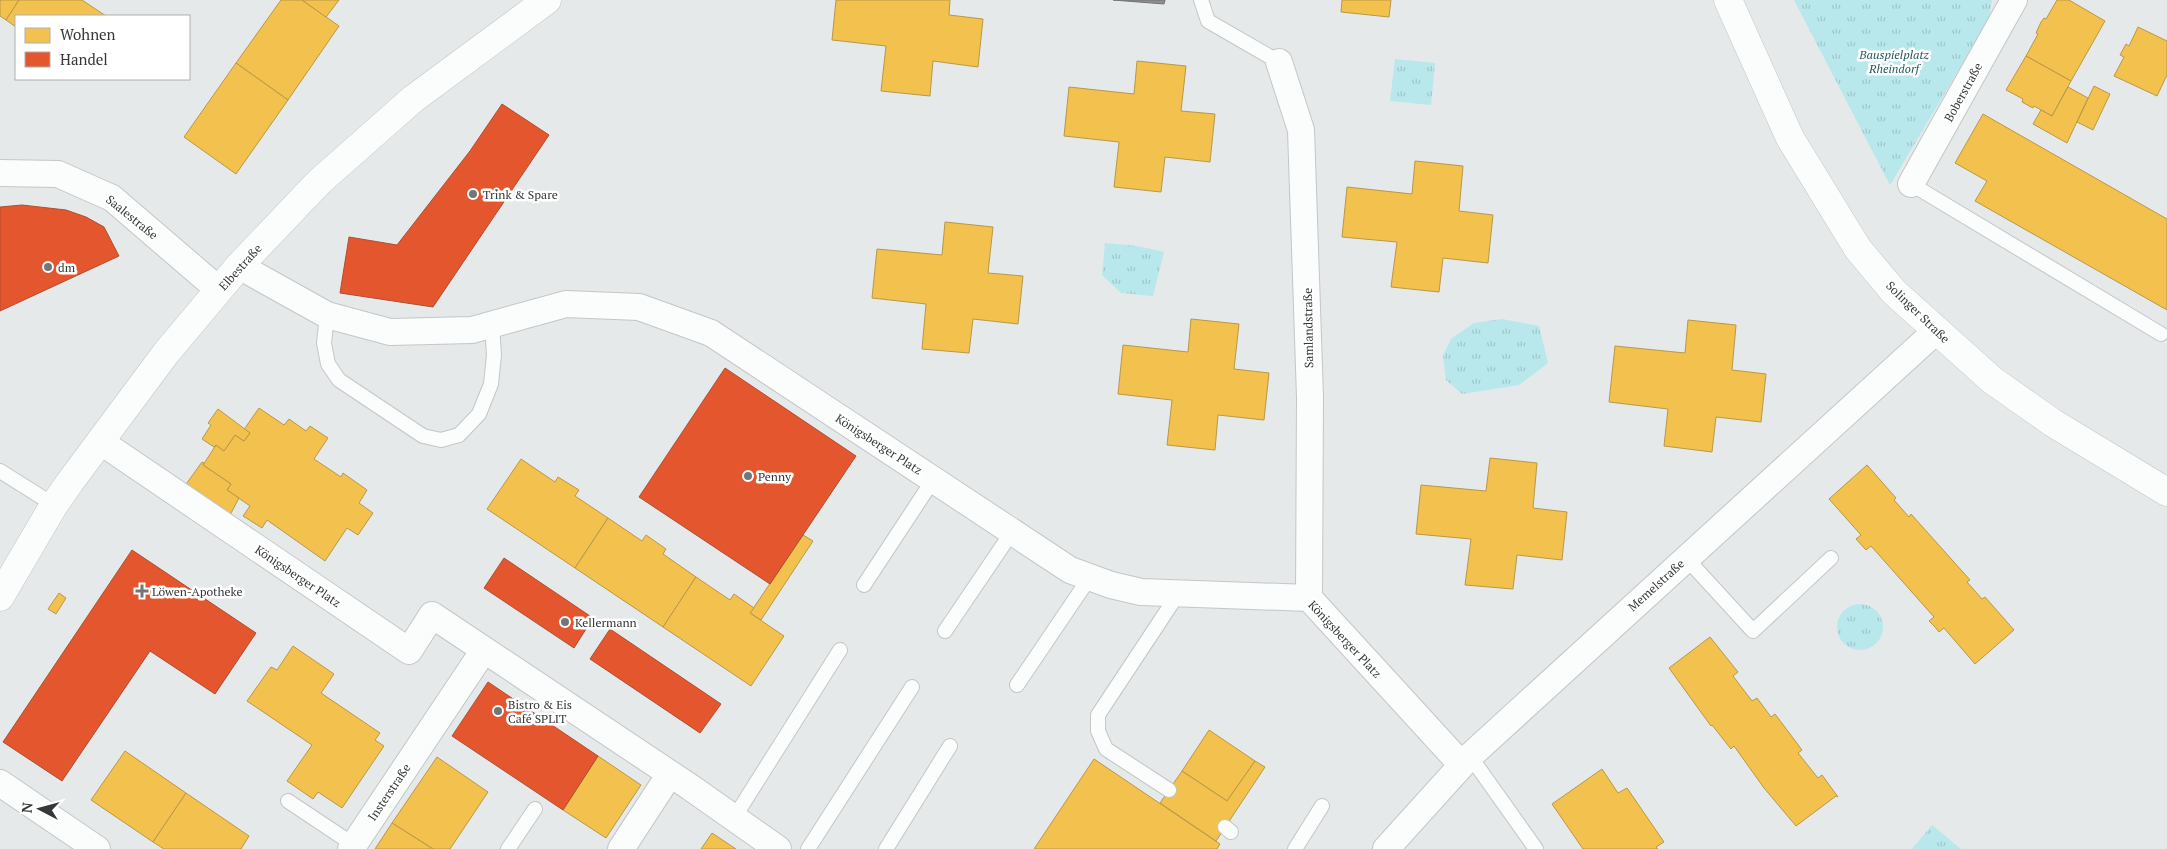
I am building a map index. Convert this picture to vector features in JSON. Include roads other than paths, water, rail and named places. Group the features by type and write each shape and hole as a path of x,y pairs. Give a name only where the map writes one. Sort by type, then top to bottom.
{"main road":[{"name":"Elbestraße","path":"0,597 54,505 166,353 239,266 319,182 413,99 547,0"},
{"name":"Solinger Straße","path":"1728,0 1790,138 1858,250 1894,292 1992,380 2053,423 2167,492"}],"street":[{"name":"Boberstraße","path":"1912,184 2014,0"},
{"name":"Samlandstraße","path":"1279,62 1301,130 1309,387 1308,598"},
{"name":"Saalestraße","path":"0,173 58,174 112,198 219,290"},
{"name":"Königsberger Platz","path":"239,266 326,315 390,332 472,330 566,304 639,307 711,334 1070,570 1111,585 1141,592 1308,598 1466,760"},
{"name":"Memelstraße","path":"1386,849 1466,760 1936,331"},
{"name":"Königsberger Platz","path":"101,442 409,651 432,615 778,849"},
{"name":"Insterstraße","path":"353,847 484,650"},
{"path":"621,849 680,781"},
{"path":"0,783 97,849"}],"lane":[{"path":"1201,0 1208,21 1279,62"},
{"path":"1912,184 2161,334"},
{"path":"326,315 324,343 328,364 339,380 423,436 441,440 459,435 479,414 491,384 494,355 492,325"},
{"path":"0,471 54,505"},
{"path":"864,585 933,480"},
{"path":"945,631 1012,532"},
{"path":"1686,558 1753,631 1831,558"},
{"path":"1017,686 1090,578"},
{"path":"1169,790 1106,749 1098,731 1098,715 1178,594"},
{"path":"734,818 840,650"},
{"path":"808,849 912,687"},
{"path":"886,849 950,746"},
{"path":"1466,760 1536,849"},
{"path":"288,802 353,847"},
{"path":"1295,849 1322,806"},
{"path":"508,849 535,809"}],"place":[{"name":"Trink & Spare","path":"473,194"},
{"name":"dm","path":"48,267"},
{"name":"Penny","path":"748,476"},
{"name":"Löwen-Apotheke","path":"142,591"},
{"name":"Kellermann","path":"565,622"},
{"name":"Bistro & Eis Café SPLIT","path":"498,711"}],"park label":[{"name":"Bauspielplatz Rheindorf","path":"1894,61"}]}
